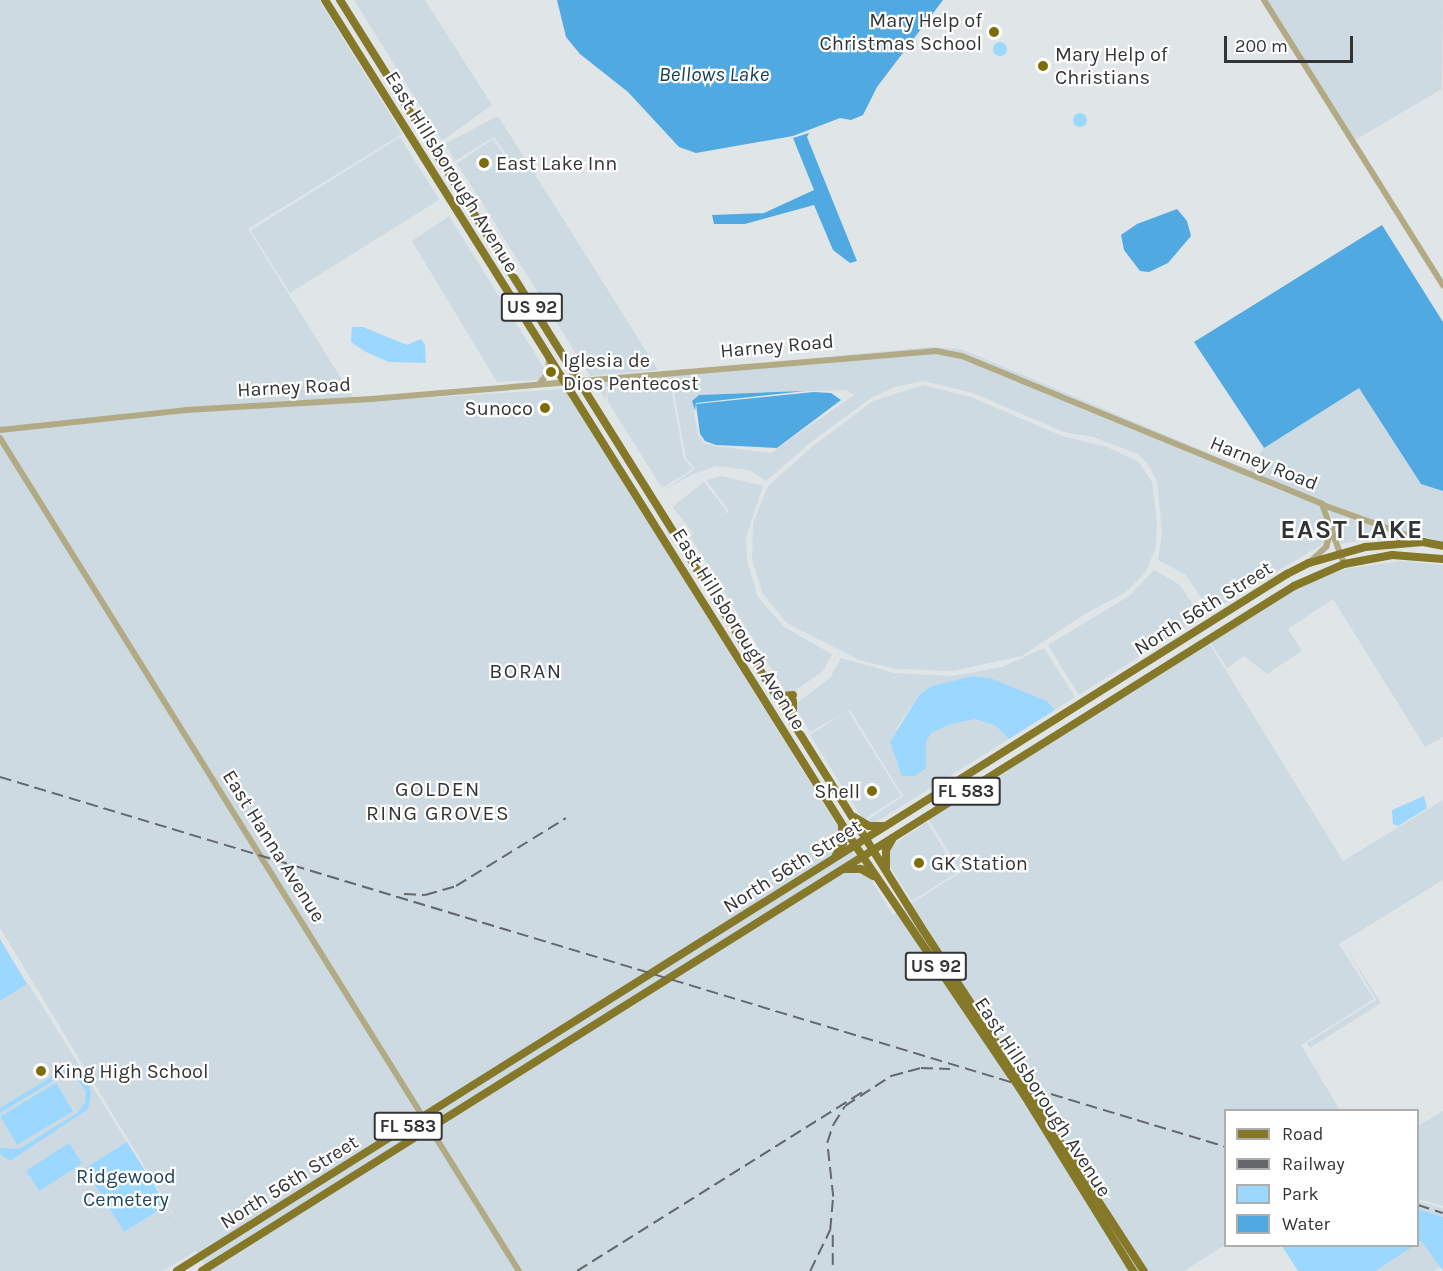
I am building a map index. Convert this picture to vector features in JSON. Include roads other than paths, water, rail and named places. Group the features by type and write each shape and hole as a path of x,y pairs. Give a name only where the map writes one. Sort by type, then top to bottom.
{"main road":[{"name":"East Hillsborough Avenue","path":"325,0 876,878 1014,1075"},
{"name":"East Hillsborough Avenue","path":"340,0 1014,1075 1144,1271"},
{"name":"North 56th Street","path":"177,1271 1309,563 1341,552 1424,542 1443,546"},
{"name":"North 56th Street","path":"202,1271 1294,586 1344,564 1392,555 1443,559"},
{"path":"766,681 780,695 793,698 791,713 801,735"},
{"path":"851,815 869,826 887,825"},
{"path":"833,860 843,843 841,822"},
{"path":"887,872 885,850 896,835"},
{"path":"840,870 859,868 876,878"},
{"path":"531,1049 538,1060"},
{"name":"East Hillsborough Avenue","path":"1033,1104 1133,1271"},
{"path":"340,1169 347,1179"}],"street":[{"path":"1264,0 1443,285"},
{"name":"Harney Road","path":"0,430 186,410 371,399 563,380 924,351 948,352 1322,504 1344,564"},
{"path":"540,383 548,373 549,359"},
{"name":"East Hanna Avenue","path":"0,438 519,1271"},
{"path":"1322,504 1424,542"},
{"path":"1309,563 1326,547 1332,527"}],"water":[{"name":"Bellows Lake","path":"557,0 943,0 877,87 863,115 851,120 840,118 793,136 696,153 679,147 628,92 580,54 566,37"},
{"path":"809,133 807,137 857,261 850,263 833,250 814,205 745,224 714,224 712,215 764,213 814,190 793,138"},
{"path":"1177,209 1187,221 1191,236 1168,263 1149,272 1140,271 1124,250 1121,235 1137,224"},
{"path":"1382,225 1443,322 1443,491 1421,484 1359,388 1264,448 1194,342"},
{"path":"805,391 696,403 695,411 692,401 699,395"},
{"path":"814,392 831,393 841,400 777,448 716,445 705,441 700,434 696,404"}],"railway":[{"path":"0,777 1224,1146"},
{"path":"404,894 425,895 456,886 566,818"},
{"path":"810,1271 830,1230 833,1197 827,1143 833,1125 845,1106 891,1076 921,1068 950,1069"},
{"path":"577,1271 865,1090"},
{"path":"1419,1205 1443,1213"},
{"path":"833,1235 833,1271"}],"place":[{"name":"Mary Help of Christmas School","path":"994,32"},
{"name":"Mary Help of Christians","path":"1043,66"},
{"name":"East Lake Inn","path":"484,163"},
{"name":"Iglesia de Dios Pentecost","path":"551,372"},
{"name":"Sunoco","path":"545,408"},
{"name":"Shell","path":"872,791"},
{"name":"GK Station","path":"919,863"},
{"name":"King High School","path":"41,1071"}],"district":[{"name":"EAST LAKE","path":"1352,530"},
{"name":"BORAN","path":"526,671"},
{"name":"GOLDEN RING GROVES","path":"438,801"}],"park label":[{"name":"Ridgewood Cemetery","path":"126,1188"}]}
